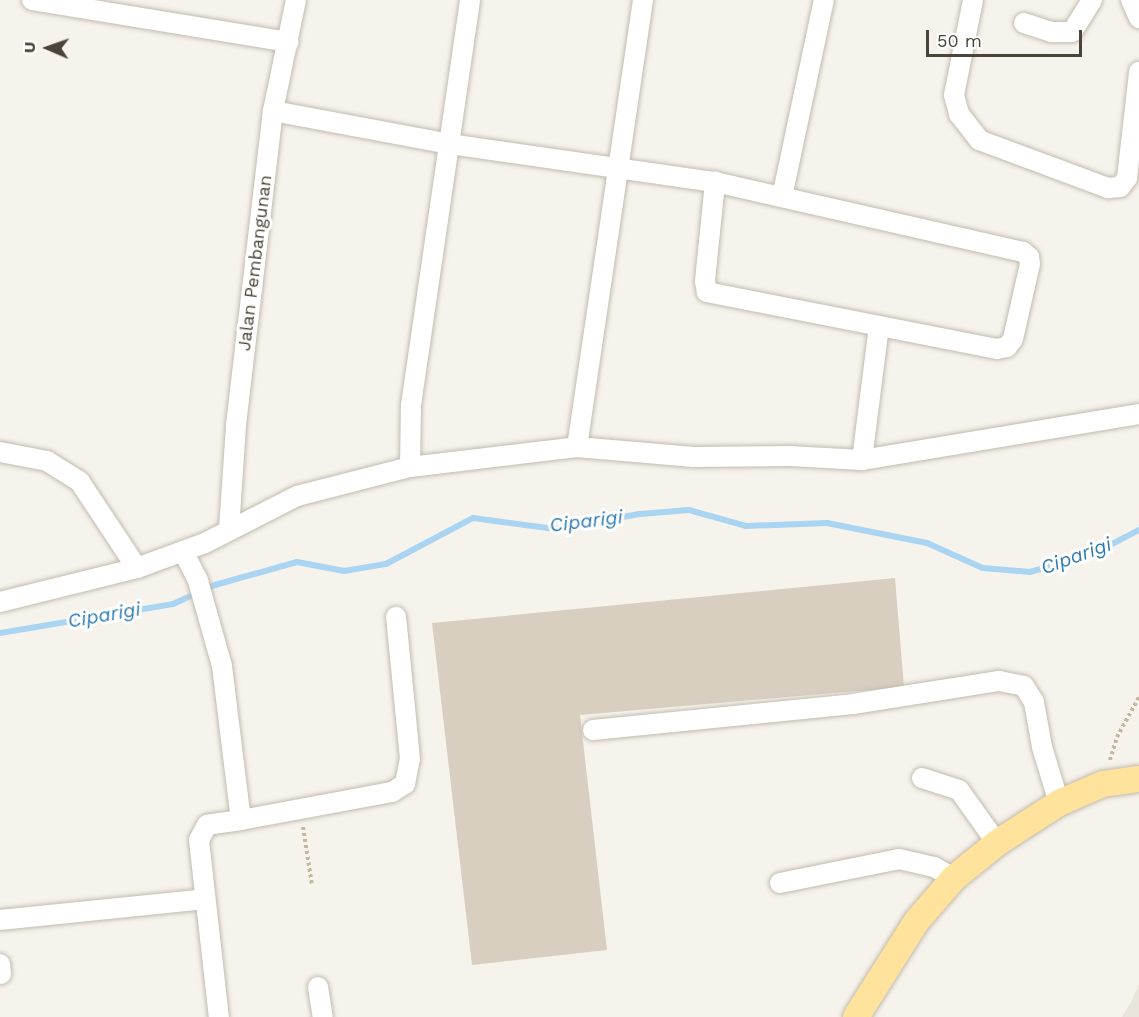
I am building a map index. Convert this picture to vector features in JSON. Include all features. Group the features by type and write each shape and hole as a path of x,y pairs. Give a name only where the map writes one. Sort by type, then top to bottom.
{"main road":[{"path":"855,1017 916,922 954,878 996,843 1059,804 1103,784 1137,785"}],"street":[{"path":"32,0 289,42"},
{"name":"Jalan Pembangunan","path":"228,529 236,425 273,111 296,0"},
{"path":"410,467 411,405 470,0"},
{"path":"577,447 643,0"},
{"path":"782,196 824,0"},
{"path":"973,0 954,95 963,121 979,140 1108,188 1120,187 1127,178 1139,72"},
{"path":"1024,23 1051,33 1072,32 1092,0"},
{"path":"1131,0 1139,18"},
{"path":"273,111 450,144 716,183 948,233 1023,252 1029,257 1013,339 1007,347 997,349 707,292 705,281 716,183"},
{"path":"862,460 879,326"},
{"path":"0,602 137,568 183,551 297,496 410,467 577,447 694,457 791,456 862,460 1139,414"},
{"path":"0,452 47,461 81,482 137,568"},
{"path":"183,551 198,581 222,666 241,820"},
{"path":"219,1017 199,853 201,831 207,825 400,789 409,777 396,617"},
{"path":"593,730 853,704 999,681 1024,686 1034,702 1042,747 1059,804"},
{"path":"922,778 959,790 996,843"},
{"path":"780,883 899,859 934,867 954,878"},
{"path":"0,920 205,898"},
{"path":"318,987 323,1017"}],"path":[{"path":"1103,784 1117,736 1139,697"},
{"path":"300,808 312,885"}],"shaded area":[{"path":"1139,984 1139,1017 1122,1017 1131,1002"}],"building":[{"path":"895,578 904,687 580,715 607,950 472,965 432,623"}],"waterway":[{"name":"Ciparigi","path":"0,633 173,604 215,585 297,562 344,571 386,564 473,518 555,529 640,514 689,510 746,526 827,523 927,543 983,568 1030,572 1093,554 1139,530"}]}
